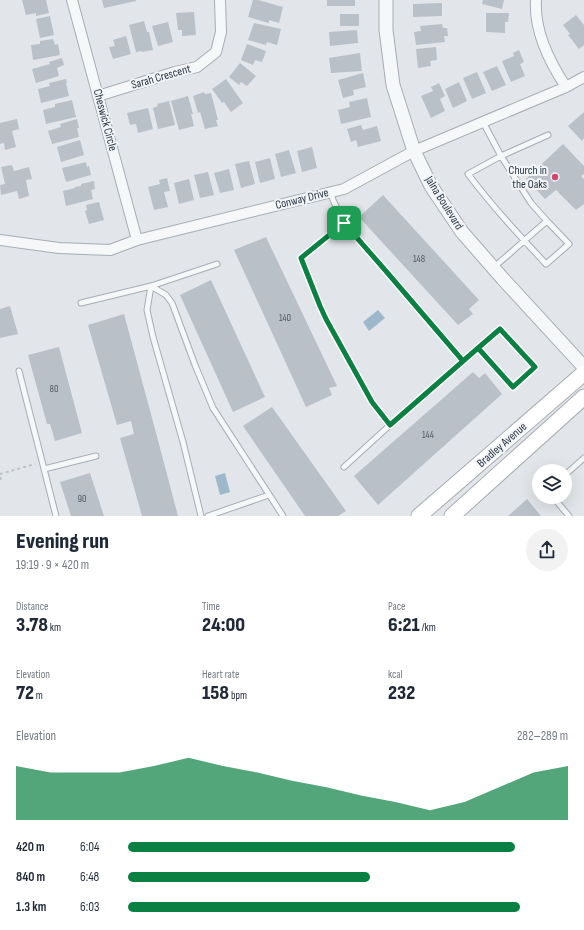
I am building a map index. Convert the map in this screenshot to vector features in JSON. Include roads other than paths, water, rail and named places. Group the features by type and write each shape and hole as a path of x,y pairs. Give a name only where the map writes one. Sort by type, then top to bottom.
{"main road":[{"name":"Bradley Avenue","path":"419,516 584,373"},
{"name":"Bradley Avenue","path":"452,516 584,397"}],"street":[{"name":"Cheswick Circle","path":"72,0 137,240"},
{"name":"Sarah Crescent","path":"98,96 175,72 197,67 216,52 221,32 220,0"},
{"name":"Jalna Boulevard","path":"386,0 386,30 393,85 414,151 431,186 462,232 584,367"},
{"path":"536,0 535,12 542,42 557,74 566,87"},
{"name":"Conway Drive","path":"0,240 59,248 110,250 137,240 344,189 414,151 566,87 584,77"}],"lane":[{"path":"483,122 501,156 531,203 569,244 546,264 524,241 468,174 501,156 548,136"},
{"path":"331,192 333,200 344,223 463,361"},
{"path":"493,267 547,221"},
{"path":"344,223 301,258 326,319 372,402 390,425"},
{"path":"81,303 151,286 217,264"},
{"path":"151,286 166,295 172,303 213,408 283,516"},
{"path":"151,286 147,310 148,316 183,442 201,516"},
{"path":"344,467 390,425 463,361 478,348 500,329 535,367 513,387 478,348"},
{"path":"19,371 56,516"},
{"path":"44,469 96,456"},
{"path":"572,469 584,458"},
{"path":"208,516 269,495"},
{"path":"559,504 569,516"}],"water":[{"path":"378,310 385,318 369,331 363,322"},
{"path":"225,473 230,492 220,495 215,476"}],"place":[{"name":"Church in the Oaks","path":"555,177"}]}
